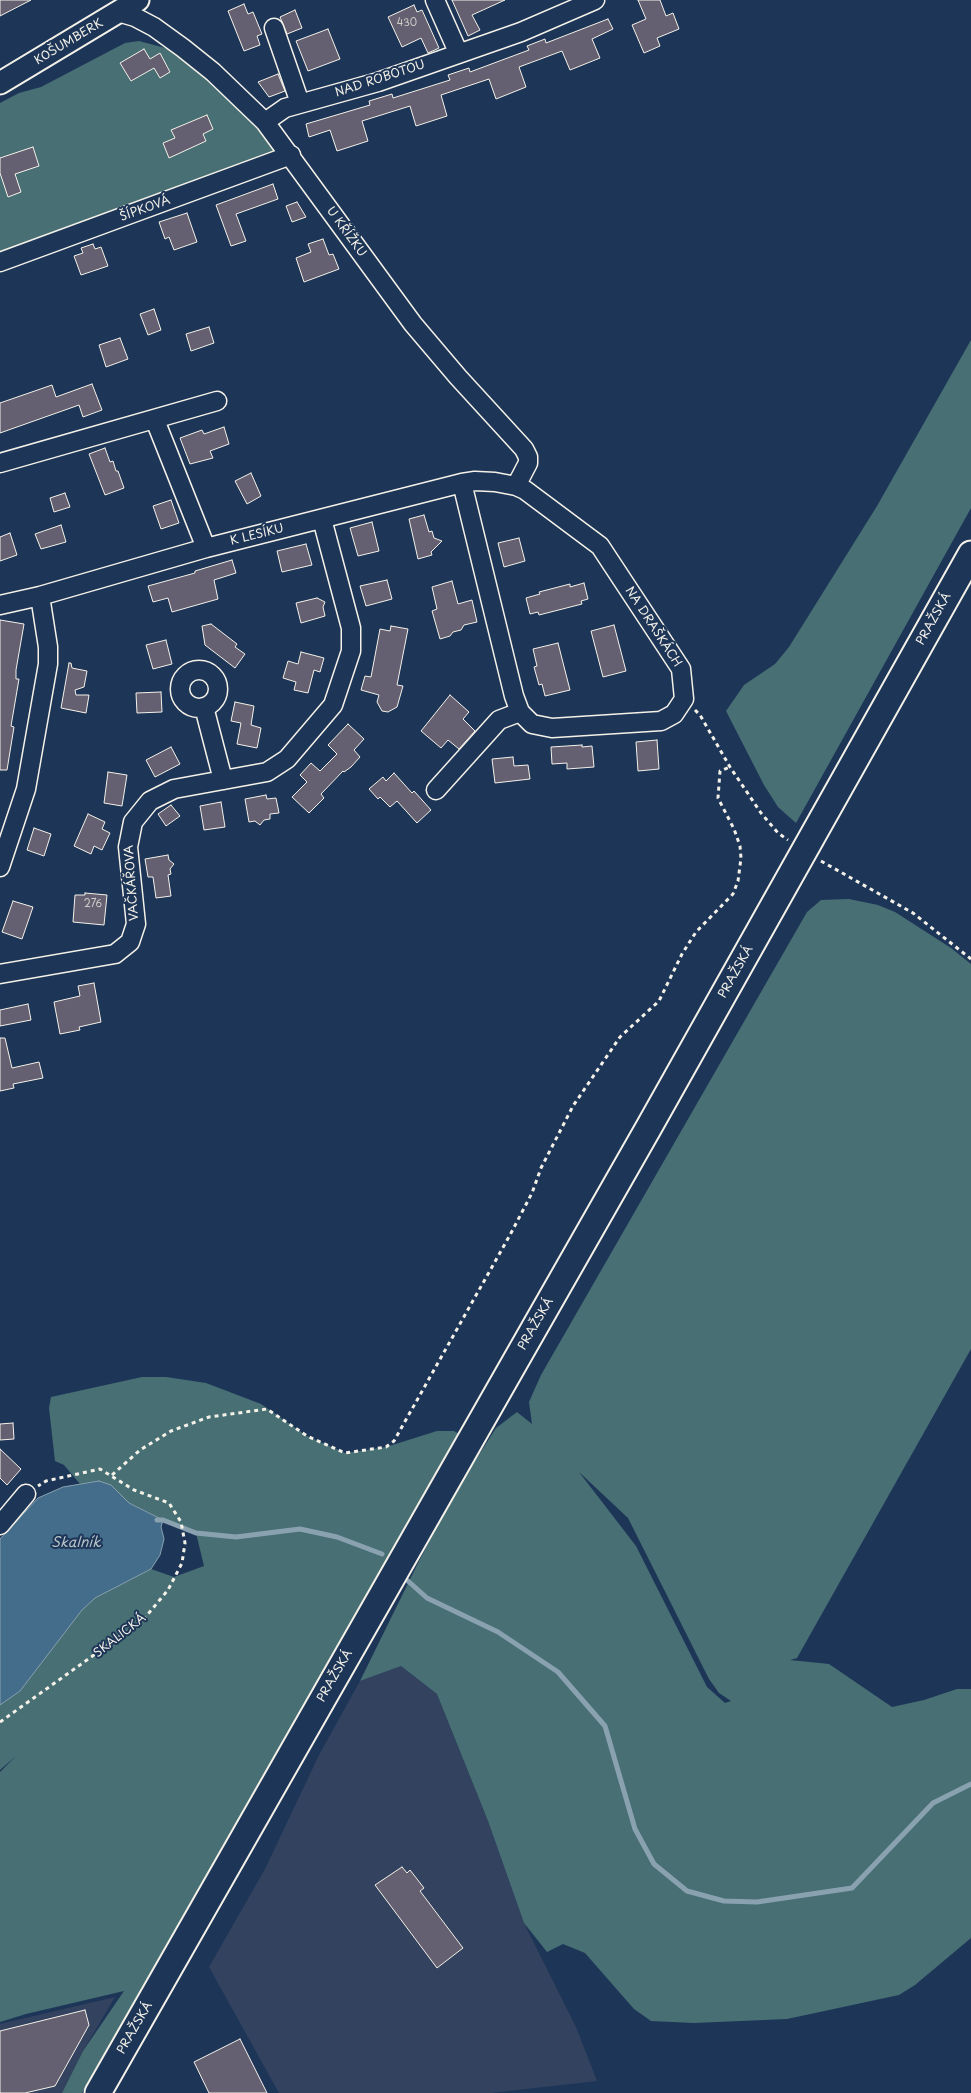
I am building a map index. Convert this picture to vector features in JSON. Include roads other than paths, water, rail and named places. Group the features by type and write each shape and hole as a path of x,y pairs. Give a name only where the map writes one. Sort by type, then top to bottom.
{"main road":[{"name":"PRAŽSKÁ","path":"98,2093 644,1135 971,554"}],"street":[{"name":"KOŠUMBERK","path":"0,83 138,0"},
{"path":"435,0 458,52"},
{"name":"NAD ROBOTOU","path":"264,122 285,108 378,82 458,52 522,32 595,0"},
{"name":"U KŘÍŽKU","path":"118,12 135,17 154,27 183,48 213,72 264,122 429,344 524,449 528,457 528,463 516,486"},
{"path":"274,28 300,103"},
{"name":"ŠÍPKOVÁ","path":"0,262 290,156"},
{"path":"0,463 217,401"},
{"path":"155,420 206,548"},
{"name":"K LESÍKU","path":"0,605 40,596 206,548 462,483 489,482 516,486"},
{"path":"436,790 499,720 520,712 514,696 462,483"},
{"name":"NA DRAŠKÁCH","path":"516,486 600,546 681,669 684,699 674,714 661,721 552,728 532,724 520,712"},
{"name":"VAČKÁŘOVA","path":"0,974 115,954 130,942 136,924 128,847 133,822 150,801 174,790 267,772 287,759 333,705 351,651 352,628 322,519"},
{"path":"0,868 26,789 48,664 48,647 40,596"},
{"path":"204,707 223,780"},
{"path":"0,1525 26,1494"}],"water":[{"name":"Skalník","path":"99,1481 111,1485 129,1503 163,1520 161,1527 164,1539 160,1555 151,1569 95,1598 82,1610 20,1691 0,1705 0,1539 38,1498 63,1487"}],"waterway":[{"path":"157,1520 163,1520 196,1533 236,1537 300,1529 337,1537 382,1554"},
{"path":"408,1581 427,1598 498,1632 558,1672 605,1726 635,1829 654,1864 687,1891 724,1901 757,1902 852,1888 933,1803 971,1784"}]}
